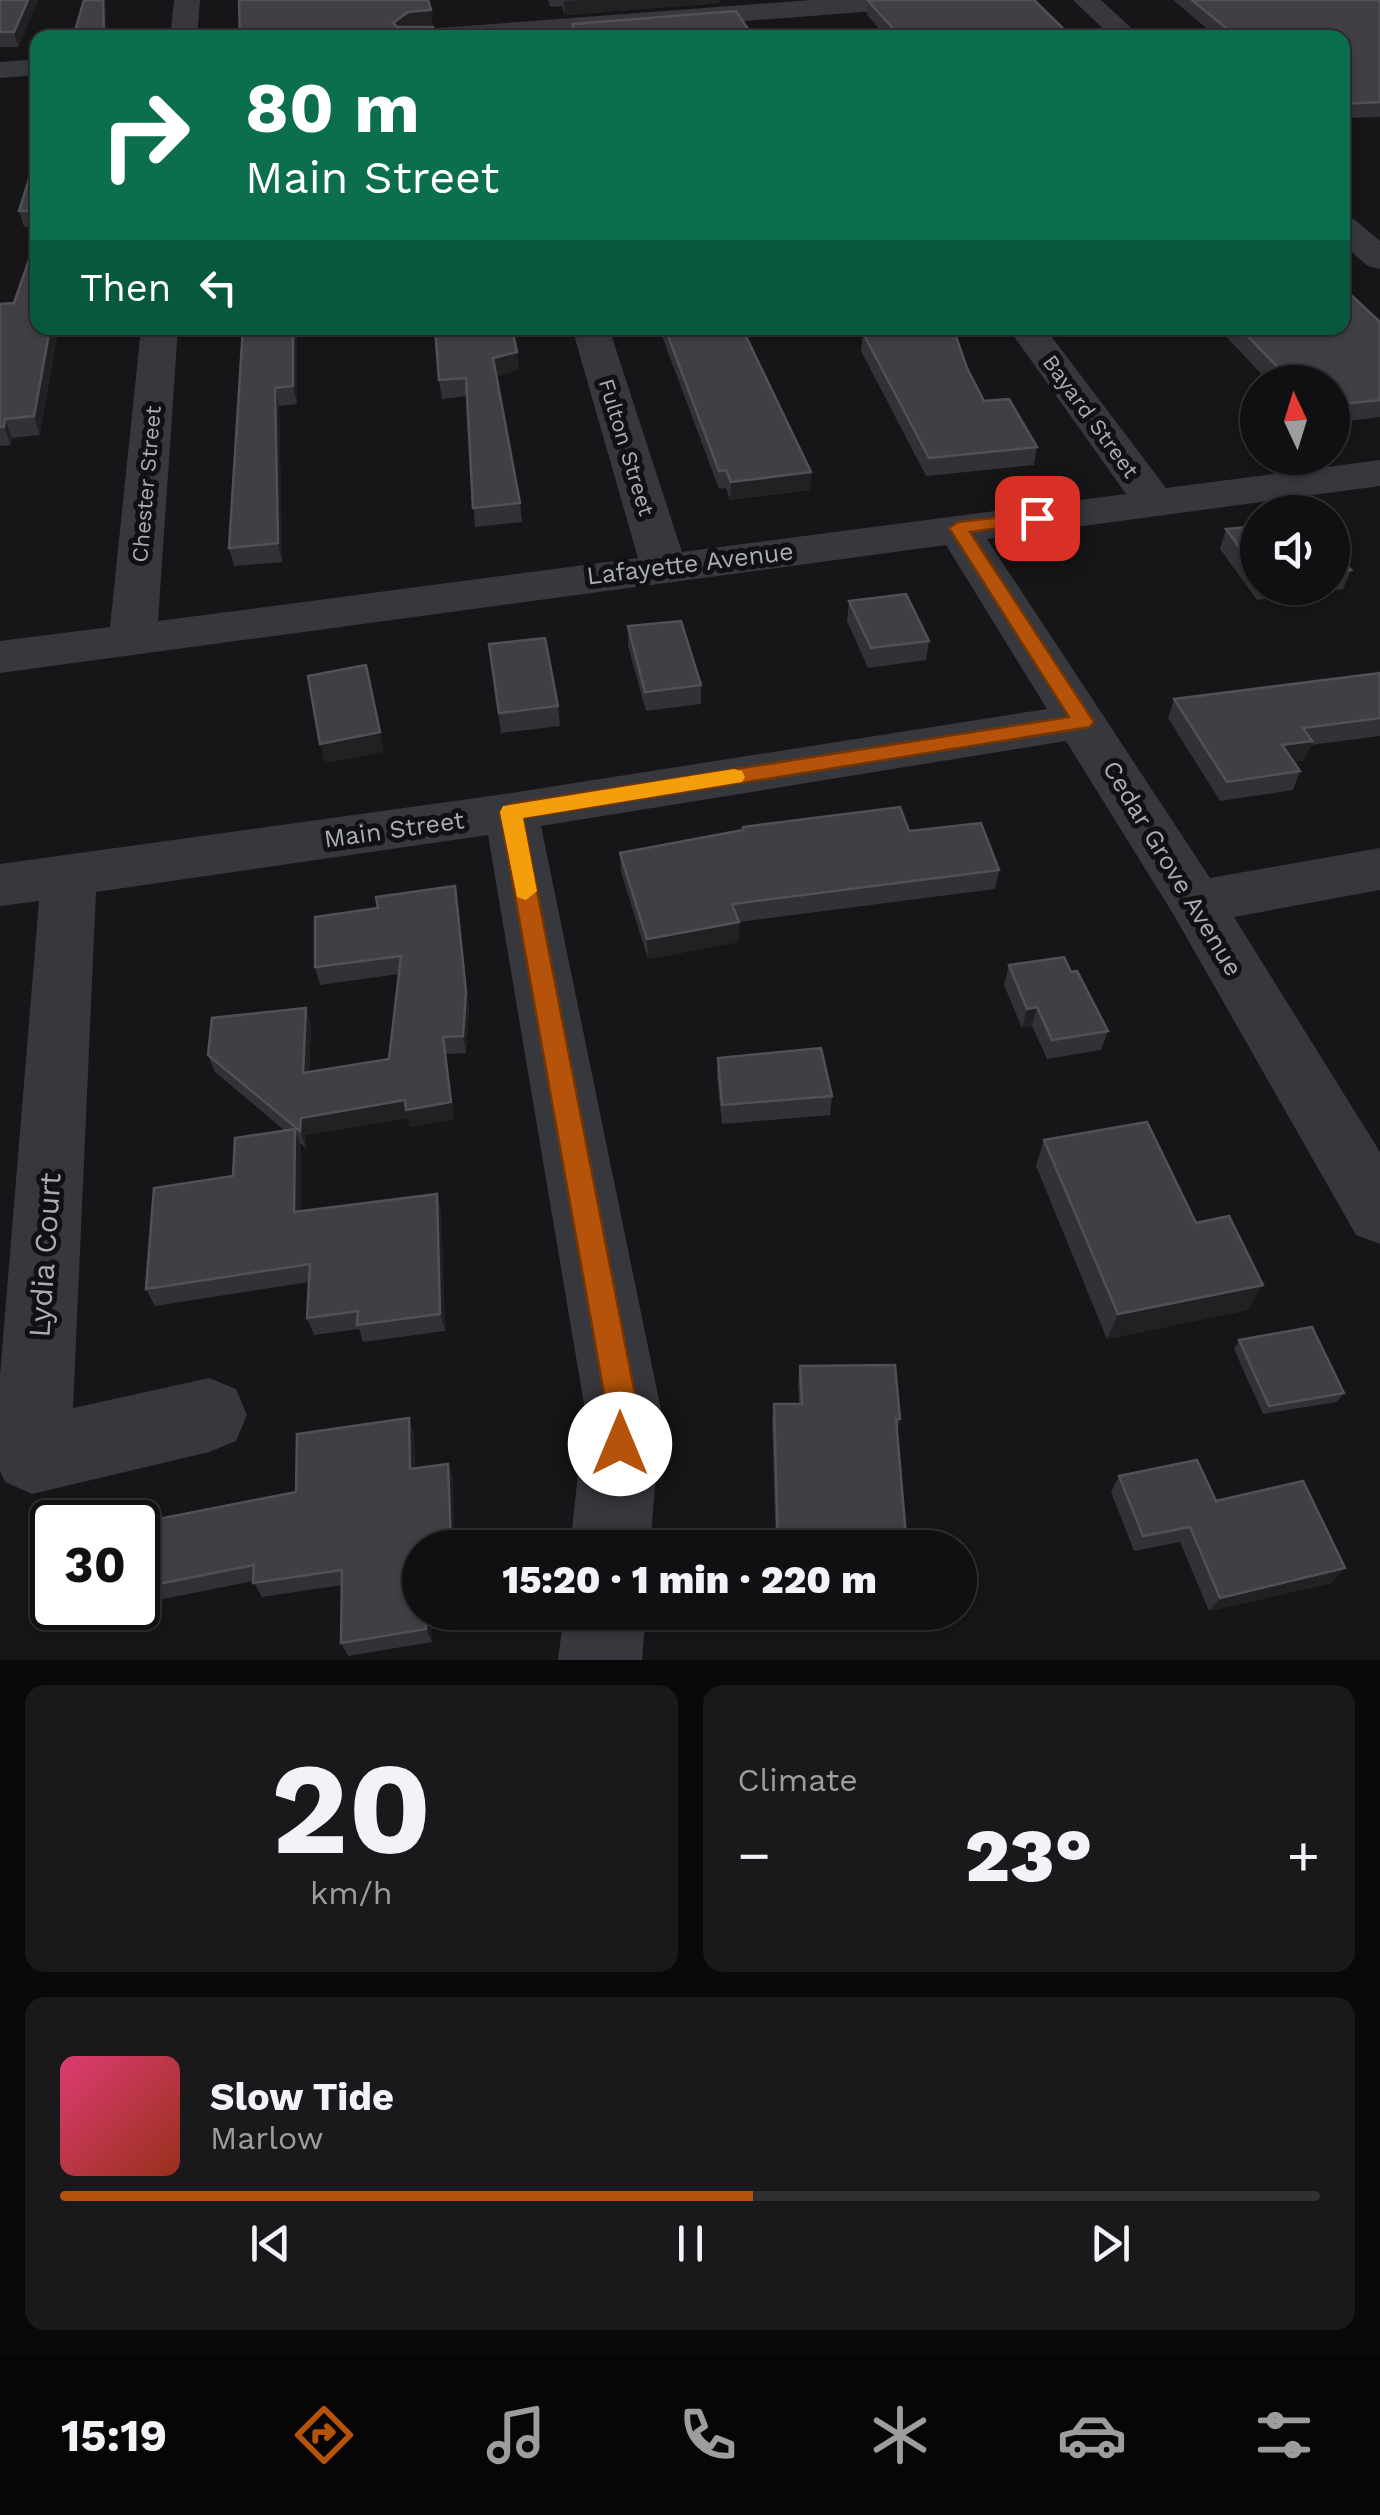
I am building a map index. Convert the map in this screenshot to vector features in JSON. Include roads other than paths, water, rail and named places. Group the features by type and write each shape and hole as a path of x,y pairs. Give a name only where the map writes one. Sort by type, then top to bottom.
{"street":[{"path":"184,30 187,0"},
{"path":"488,0 499,30"},
{"path":"540,30 789,5 914,0"},
{"path":"1086,0 1120,30"},
{"path":"789,5 807,30"},
{"path":"0,70 30,68"},
{"path":"1350,233 1380,258"},
{"name":"Chester Street","path":"133,640 157,335"},
{"name":"Fulton Street","path":"592,335 664,567"},
{"name":"Bayard Street","path":"1031,335 1156,504"},
{"name":"Lafayette Avenue","path":"0,657 1380,473"},
{"name":"Cedar Grove Avenue","path":"958,528 1195,902 1380,1214"},
{"name":"Main Street","path":"0,885 511,812 1083,722"},
{"path":"511,812 623,1410 612,1530"},
{"path":"1195,902 1380,869"},
{"name":"Lydia Court","path":"69,874 32,1455 209,1415"},
{"path":"600,1660 602,1630"}]}
